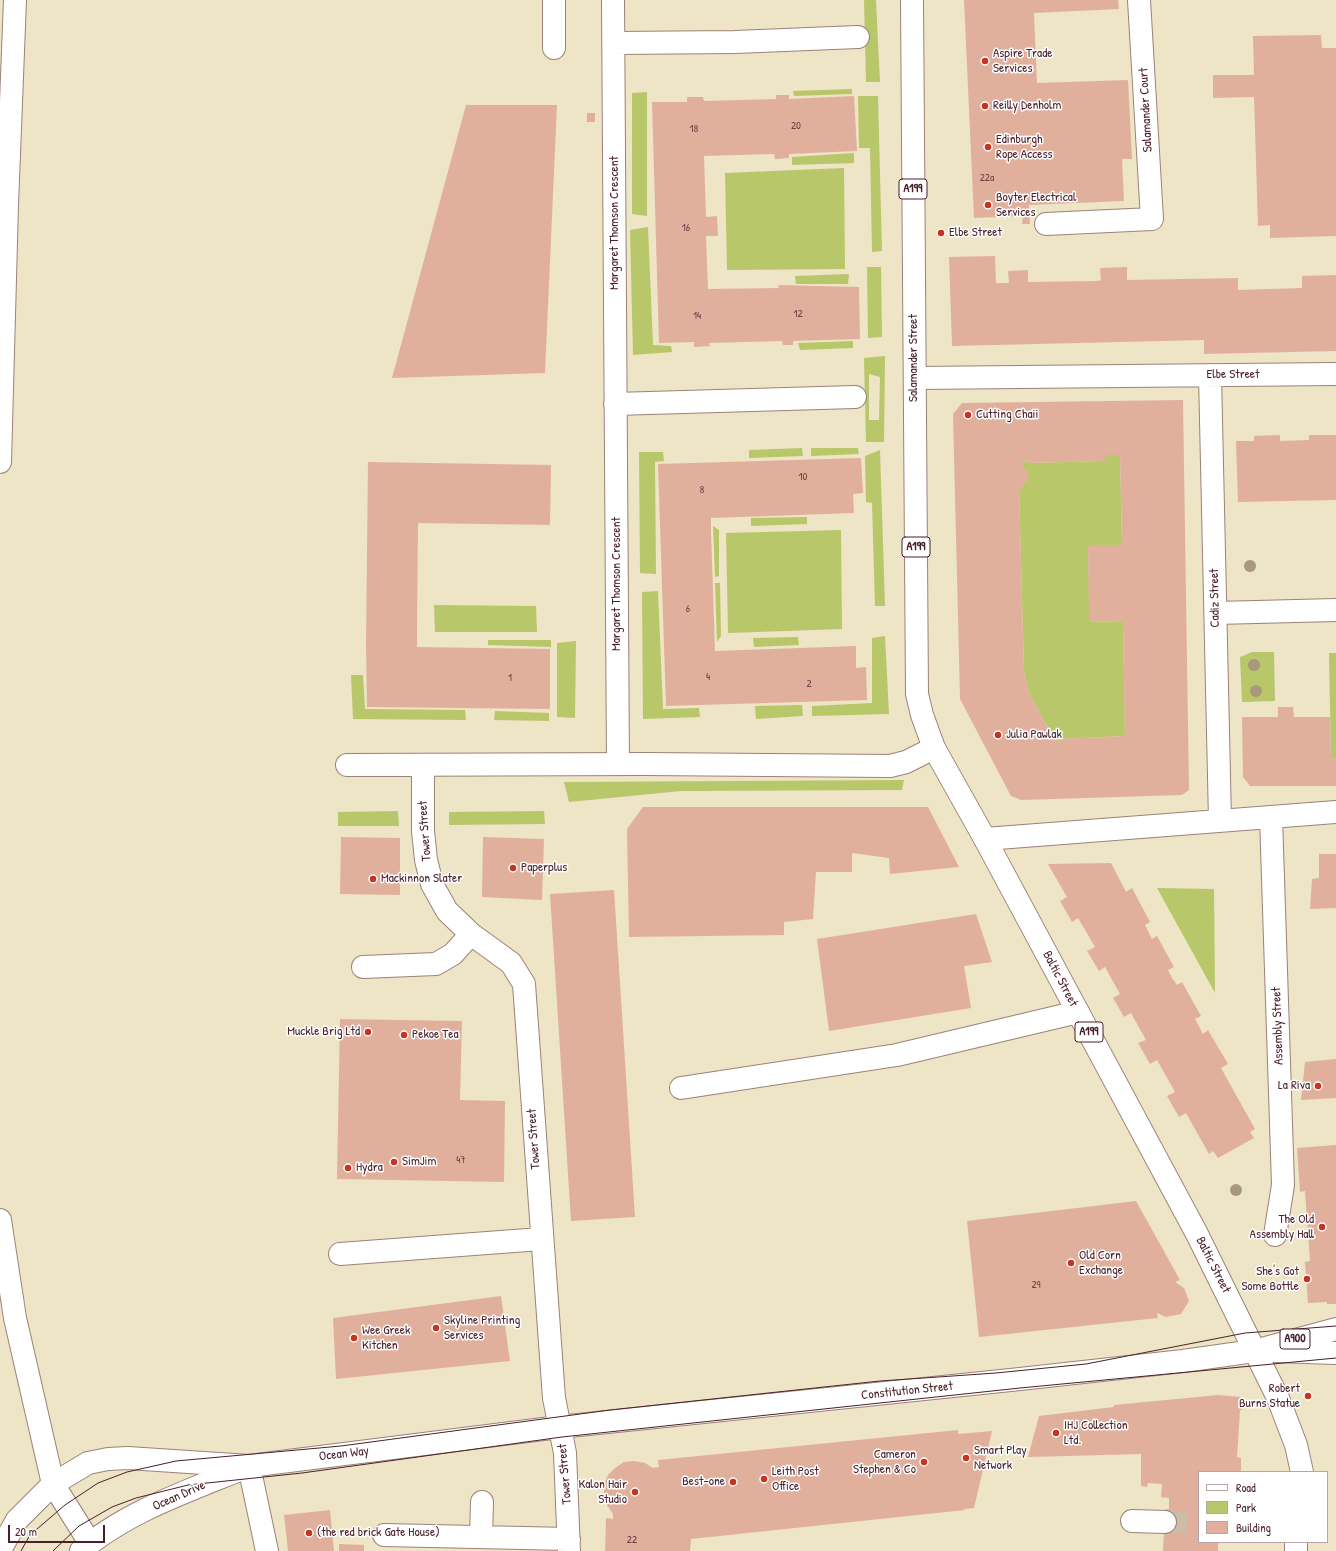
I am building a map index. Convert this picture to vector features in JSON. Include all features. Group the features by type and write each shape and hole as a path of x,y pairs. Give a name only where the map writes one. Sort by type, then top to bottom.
{"street":[{"path":"0,462 7,204 15,0"},
{"path":"554,0 554,48"},
{"name":"Margaret Thomson Crescent","path":"613,0 618,764"},
{"name":"Salamander Street","path":"912,0 917,694 922,715"},
{"name":"Salamander Court","path":"1046,224 1152,219 1139,0"},
{"path":"614,43 735,42 858,37"},
{"name":"Elbe Street","path":"914,378 1336,374"},
{"name":"Cadiz Street","path":"1210,375 1220,821"},
{"path":"615,404 855,397"},
{"path":"1216,613 1336,610"},
{"name":"Baltic Street","path":"922,715 934,748 985,839 1197,1234 1254,1351"},
{"path":"347,765 618,764 890,766 906,762 934,748"},
{"name":"Tower Street","path":"423,765 423,831 426,860 432,884 447,911 471,934 511,963 524,984 541,1239 554,1398 565,1453 569,1545"},
{"path":"985,839 1336,812"},
{"name":"Assembly Street","path":"1271,817 1283,1185 1274,1235"},
{"path":"363,967 436,964 453,954 471,934"},
{"path":"681,1088 897,1055 1078,1012"},
{"name":"Ocean Drive","path":"0,1220 15,1318 53,1484 86,1547 149,1509 249,1466"},
{"path":"340,1254 541,1239"},
{"name":"Constitution Street","path":"559,1427 1183,1361 1254,1351 1336,1329"},
{"name":"Constitution Street","path":"1254,1351 1336,1353"},
{"name":"A199","path":"1254,1351 1296,1445 1302,1471"},
{"name":"Ocean Way","path":"53,1484 88,1463 108,1459 128,1458 249,1466 559,1427"},
{"path":"249,1466 267,1551"},
{"path":"0,1550 17,1520 53,1484"},
{"path":"481,1537 482,1502"},
{"path":"1132,1521 1165,1522"},
{"path":"384,1535 481,1537 569,1545"}],"green space":[{"path":"864,0 876,0 880,82 866,82"},
{"path":"852,89 852,94 794,96 793,91"},
{"path":"647,92 647,216 632,214 632,93"},
{"path":"858,96 878,96 882,251 872,252 870,148 859,148"},
{"path":"854,153 854,163 792,165 792,157"},
{"path":"844,168 845,269 727,270 725,173"},
{"path":"648,227 653,345 671,346 672,352 633,355 630,230"},
{"path":"867,267 881,267 882,337 868,338"},
{"path":"849,274 848,284 796,284 795,276"},
{"path":"853,341 853,348 800,350 798,343"},
{"path":"885,356 884,442 866,442 864,358","holes":["869,374 880,377 879,420 869,420"]},
{"path":"802,448 803,456 749,458 749,450"},
{"path":"811,448 858,448 859,454 811,456"},
{"path":"880,450 885,606 875,606 872,503 866,502 865,456"},
{"path":"639,452 663,452 664,461 655,462 656,574 640,573"},
{"path":"1105,455 1120,455 1122,545 1088,545 1090,622 1123,621 1125,736 1060,739 1056,743 1029,693 1024,671 1019,488 1023,482 1028,481 1028,470 1023,470 1022,459 1028,463 1104,461"},
{"path":"807,517 807,524 751,526 751,518"},
{"path":"713,526 719,530 719,576 715,577"},
{"path":"841,530 842,629 728,633 726,533"},
{"path":"715,583 720,583 721,636 717,642"},
{"path":"658,591 663,709 699,708 700,717 643,719 642,592"},
{"path":"434,605 536,606 537,632 435,632"},
{"path":"885,636 889,714 812,716 812,706 872,703 872,638"},
{"path":"798,637 799,645 754,647 753,638"},
{"path":"488,640 551,640 551,647 488,645"},
{"path":"576,641 575,718 557,717 557,643"},
{"path":"1252,652 1274,652 1275,701 1242,702 1240,657"},
{"path":"1329,653 1336,653 1336,758 1331,759"},
{"path":"351,675 363,675 365,709 465,710 466,720 353,719"},
{"path":"802,705 803,716 756,719 755,706"},
{"path":"495,711 549,713 549,721 494,720"},
{"path":"904,780 902,790 681,791 569,802 564,782"},
{"path":"398,811 399,826 338,826 338,812"},
{"path":"544,811 545,824 449,825 449,812"},
{"path":"1157,888 1214,889 1215,993"}],"building":[{"path":"964,0 1118,0 1119,9 1034,13 1037,83 1128,80 1132,159 1122,159 1124,201 1029,205 1030,224 1022,224 1023,216 974,218"},
{"path":"1321,35 1322,48 1336,48 1336,236 1270,238 1270,225 1258,226 1254,97 1213,98 1213,75 1254,75 1253,36"},
{"path":"776,95 789,95 789,99 854,96 857,151 789,154 789,158 775,159 774,154 704,156 706,217 717,216 718,236 706,236 708,289 779,288 778,285 859,287 860,339 793,341 793,345 783,345 782,341 709,343 710,346 694,347 694,342 659,343 652,102 687,102 687,97 703,97 704,101 776,99"},
{"path":"466,105 557,105 545,373 392,378"},
{"path":"587,113 595,113 595,122 587,122"},
{"path":"995,256 996,283 1009,283 1008,271 1028,270 1028,282 1097,281 1101,280 1100,268 1127,267 1127,280 1238,278 1238,290 1302,288 1302,276 1336,275 1336,351 1204,354 1204,340 952,346 949,257"},
{"path":"1183,400 1189,790 1182,795 1021,800 1011,796 960,699 953,414 962,403","holes":["1105,455 1120,455 1122,545 1088,545 1089,622 1123,621 1125,736 1059,739 1056,743 1029,693 1024,671 1019,488 1023,488 1023,482 1028,482 1028,470 1023,470 1022,459 1028,463 1105,461"]},
{"path":"1280,435 1280,441 1309,440 1309,435 1336,435 1336,500 1238,502 1236,441 1254,441 1254,436"},
{"path":"861,458 863,493 853,494 854,513 711,518 711,531 715,651 856,646 856,668 866,667 867,700 666,706 658,464"},
{"path":"368,462 551,465 550,525 418,523 417,630 417,647 550,649 550,709 367,707 366,643"},
{"path":"1278,707 1293,707 1294,717 1330,717 1331,759 1336,758 1336,786 1250,786 1243,777 1242,717 1278,717"},
{"path":"643,807 928,807 959,867 890,874 889,858 852,853 852,872 816,872 813,919 784,922 784,935 629,937 627,829"},
{"path":"341,837 400,838 400,895 340,894"},
{"name":"Paperplus","path":"483,837 544,839 542,900 482,897"},
{"path":"1319,854 1336,854 1336,908 1310,909 1312,879 1319,878"},
{"path":"1111,863 1126,892 1132,888 1150,922 1145,925 1152,939 1157,936 1174,967 1168,970 1172,978 1177,985 1182,982 1201,1016 1195,1019 1203,1034 1208,1030 1228,1064 1221,1068 1255,1129 1250,1132 1254,1138 1218,1158 1213,1151 1209,1154 1186,1113 1179,1117 1167,1096 1175,1092 1157,1060 1150,1064 1138,1043 1146,1040 1131,1013 1124,1017 1113,998 1120,994 1105,967 1099,971 1087,951 1095,947 1078,918 1072,922 1060,901 1067,897 1048,864"},
{"path":"614,890 635,1217 571,1221 550,894"},
{"path":"976,914 992,962 964,966 971,1008 829,1031 817,939"},
{"path":"340,1019 462,1021 460,1100 505,1101 504,1182 337,1179"},
{"path":"1336,1059 1336,1098 1301,1100 1305,1062"},
{"name":"The Old Assembly Hall","path":"1336,1145 1336,1304 1327,1304 1327,1302 1308,1303 1305,1262 1310,1261 1305,1191 1300,1192 1297,1148"},
{"name":"Old Corn Exchange","path":"1136,1201 1180,1280 1175,1282 1184,1288 1189,1301 1181,1314 1166,1317 1157,1313 1158,1318 979,1337 967,1221"},
{"path":"501,1296 510,1361 336,1379 333,1318"},
{"path":"1218,1395 1241,1397 1243,1405 1242,1410 1240,1410 1237,1457 1241,1458 1241,1471 1198,1471 1198,1543 1218,1543 1218,1551 1163,1551 1165,1509 1169,1509 1169,1498 1161,1497 1162,1484 1148,1483 1147,1487 1141,1486 1141,1454 1028,1457 1039,1416 1114,1407 1114,1405"},
{"path":"958,1430 958,1434 992,1431 974,1508 691,1539 690,1551 605,1551 606,1518 613,1519 613,1514 607,1505 604,1495 604,1485 608,1475 624,1462 634,1461 645,1463 653,1468 659,1467 658,1460"},
{"name":"(the red brick Gate House)","path":"330,1510 334,1551 288,1551 284,1515"},
{"path":"339,1544 364,1545 364,1551 339,1551"}],"tunnel":[{"path":"1165,1522 1198,1524"}],"tram line":[{"path":"21,1551 30,1535 65,1505 98,1483 127,1472 176,1461 341,1446 610,1410 880,1381 996,1373 1086,1364 1245,1333 1336,1326"},
{"path":"53,1551 79,1526 112,1507 136,1498 188,1485 302,1473 562,1437 1020,1388 1336,1358"}],"place":[{"name":"Aspire Trade Services","path":"985,61"},
{"name":"Reilly Denholm","path":"985,106"},
{"name":"Edinburgh Rope Access","path":"988,147"},
{"name":"Boyter Electrical Services","path":"988,205"},
{"name":"Elbe Street","path":"941,233"},
{"name":"Cutting Chaii","path":"968,415"},
{"name":"Julia Pawlak","path":"998,735"},
{"name":"Paperplus","path":"513,868"},
{"name":"Mackinnon Slater","path":"373,879"},
{"name":"Muckle Brig Ltd","path":"368,1032"},
{"name":"Pekoe Tea","path":"404,1035"},
{"name":"La Riva","path":"1318,1086"},
{"name":"SimJim","path":"394,1162"},
{"name":"Hydra","path":"348,1168"},
{"name":"The Old Assembly Hall","path":"1322,1227"},
{"name":"Old Corn Exchange","path":"1071,1263"},
{"name":"She's Got Some Bottle","path":"1307,1279"},
{"name":"Skyline Printing Services","path":"436,1328"},
{"name":"Wee Greek Kitchen","path":"354,1338"},
{"name":"Robert Burns Statue","path":"1308,1396"},
{"name":"IHJ Collection Ltd.","path":"1056,1433"},
{"name":"Smart Play Network","path":"966,1458"},
{"name":"Cameron Stephen & Co","path":"924,1462"},
{"name":"Leith Post Office","path":"764,1479"},
{"name":"Best-one","path":"733,1482"},
{"name":"Kalon Hair Studio","path":"635,1492"},
{"name":"(the red brick Gate House)","path":"309,1533"}]}
